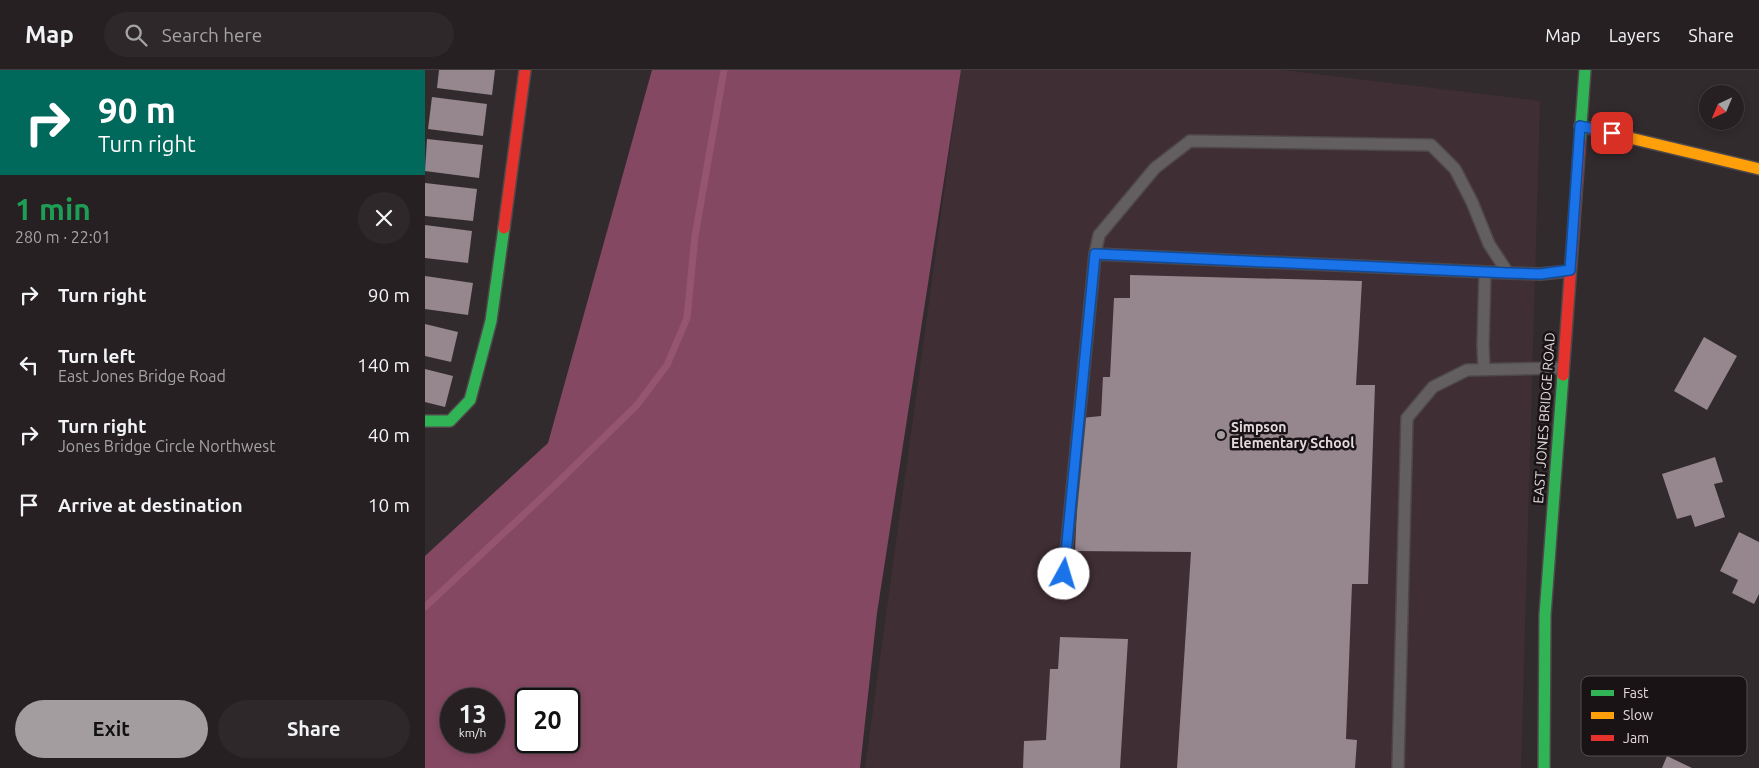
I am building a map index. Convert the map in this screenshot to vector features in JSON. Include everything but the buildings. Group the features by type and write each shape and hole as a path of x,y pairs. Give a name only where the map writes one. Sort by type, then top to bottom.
{"street":[{"path":"425,421 450,421 470,400 491,321 525,70"},
{"name":"EAST JONES BRIDGE ROAD","path":"1544,768 1545,615 1585,70"},
{"path":"1580,126 1759,169"}],"lane":[{"path":"1064,574 1095,254 1099,235 1155,168 1190,141 1431,145 1455,169 1472,202 1489,244 1508,273"},
{"path":"1095,254 1508,273 1540,274 1570,270"},
{"path":"1484,370 1485,272"},
{"path":"1398,768 1407,418 1433,387 1467,370 1563,368"}],"shaded area":[{"path":"652,70 961,70 877,613 860,768 425,768 425,556 548,443"},
{"name":"Simpson Elementary School","path":"961,70 1282,70 1540,101 1521,768 865,768"}],"waterway":[{"path":"425,607 637,405 667,365 687,318 695,236 724,70"}],"traffic: fast":[{"path":"1580,139 1585,70"},
{"path":"425,421 450,421 470,400 491,321 504,228"},
{"path":"1544,768 1545,615 1563,375"}],"traffic: slow":[{"path":"1580,126 1759,169"}],"traffic: jam":[{"path":"504,228 525,70"},
{"path":"1563,375 1580,139"}],"place":[{"name":"Simpson Elementary School","path":"1221,435"}],"route":[{"path":"1064,574 1095,254 1508,273 1540,274 1570,270 1580,126 1612,133"}]}
